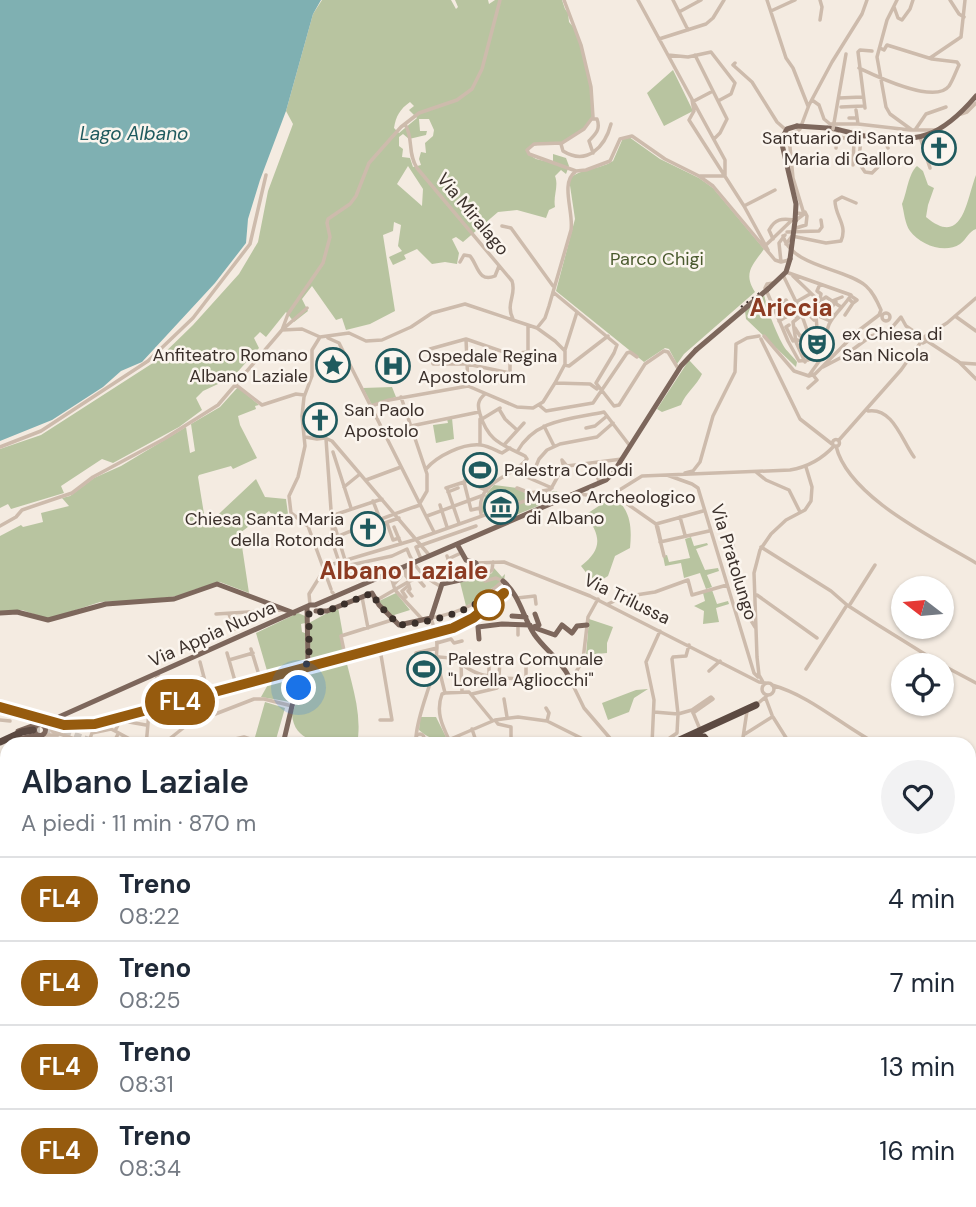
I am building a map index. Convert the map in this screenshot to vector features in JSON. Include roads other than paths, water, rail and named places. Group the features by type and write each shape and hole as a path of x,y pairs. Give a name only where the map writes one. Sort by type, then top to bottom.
{"highway":[{"path":"686,737 756,705"},
{"path":"25,737 40,731"},
{"path":"698,731 705,737"},
{"path":"688,737 698,731"}],"main road":[{"path":"311,609 389,572 610,477 679,370 696,350 787,274 798,216 781,143 786,130 799,127 836,129 883,138 920,137 937,132 961,114 976,96"},
{"path":"311,609 327,611 372,593 392,620 402,625 432,618 440,586 472,576 478,570 477,563 468,561 457,544"},
{"path":"503,581 510,587 543,645 561,663 569,677"},
{"path":"0,613 17,612 48,620 106,604 174,599 214,585 224,585 296,612"},
{"path":"285,737 308,661 311,609"},
{"name":"Via Appia Nuova","path":"8,737 20,729 40,731 61,716 296,612 311,609"},
{"path":"532,627 539,625 535,614"},
{"path":"512,616 526,617"},
{"path":"479,639 478,627 518,625 555,635 562,625 572,633 577,626 587,625"},
{"name":"Via Appia Nuova","path":"18,737 40,731 61,716"}],"street":[{"path":"282,330 288,314 323,263 330,237 328,219 350,204 356,196 369,163 405,124 422,112 459,99 472,89 482,69 500,0"},
{"path":"564,0 581,45 593,94 593,117 580,132 561,144 534,144 528,148 528,153 535,158 576,171"},
{"path":"638,0 725,160 725,176"},
{"path":"673,0 688,30"},
{"path":"679,12 701,0"},
{"path":"659,39 711,21 724,0"},
{"path":"767,0 786,58 793,68 808,106"},
{"path":"771,12 795,0"},
{"path":"820,0 820,20"},
{"path":"798,216 790,135 799,127 830,65 863,13 867,0"},
{"path":"897,0 887,22 877,60 889,112 913,130"},
{"path":"894,7 898,18 902,20 910,10 912,0"},
{"path":"950,0 960,15 964,16"},
{"path":"929,58 960,38 965,0"},
{"path":"859,68 912,89 938,92 950,85 959,64 888,45 884,50 880,48"},
{"path":"668,55 687,57 710,51 736,83 731,94 718,101"},
{"path":"841,107 864,107 858,51 872,51"},
{"path":"836,148 846,54"},
{"path":"695,55 727,121 714,139"},
{"path":"735,62 733,65 752,82 777,121 786,130"},
{"path":"693,100 713,91"},
{"path":"839,99 862,96"},
{"path":"813,98 827,123 861,124 901,131 932,129 937,132"},
{"path":"693,100 694,111 689,120 744,206 770,253 780,262"},
{"path":"961,114 976,103"},
{"path":"913,130 925,114 946,107"},
{"path":"856,110 863,136 859,163 863,171 871,174 883,161 902,160"},
{"path":"580,132 586,131 593,118 598,120 598,131 589,142 593,153"},
{"path":"849,118 861,124"},
{"path":"861,124 864,119"},
{"name":"Via Miralago","path":"405,124 411,135 410,151 415,165 513,284 509,306 514,321"},
{"path":"561,144 563,151 574,156 593,153 604,142 611,124"},
{"path":"836,129 855,141 853,165"},
{"path":"537,328 545,318 572,222 568,180 576,171 598,167 608,162 614,156 620,139 629,135 665,159 699,176 724,198 762,240 770,253"},
{"path":"920,137 930,167"},
{"path":"883,138 888,148"},
{"path":"0,447 38,433 148,361 193,318 250,244 266,175"},
{"path":"699,176 725,176"},
{"path":"744,206 775,190"},
{"path":"786,244 791,236 826,243 841,241 843,225 835,206 836,200 845,197 856,202"},
{"path":"766,245 798,216"},
{"path":"773,239 769,228 780,218 807,216 806,225 790,231 779,243 780,262"},
{"path":"790,231 819,231 821,220"},
{"path":"502,226 512,228 554,288 553,292 616,344 615,351 596,382 601,393"},
{"path":"786,244 790,231"},
{"path":"793,251 795,237"},
{"path":"786,244 820,266 862,283 870,290 881,310 879,315 858,331 811,376"},
{"path":"460,262 464,255 470,256 481,276 487,278 495,276 499,266"},
{"path":"780,262 790,260"},
{"path":"787,274 799,277 811,287 788,315"},
{"path":"787,274 808,292 849,310"},
{"path":"787,274 798,304 809,316 817,333 815,353"},
{"path":"807,282 842,291 850,298"},
{"path":"820,284 817,291 828,311 834,315"},
{"path":"830,288 824,300 809,316 793,327 786,327 793,341 817,333 850,298"},
{"path":"767,290 783,303 804,362"},
{"path":"806,324 814,306 842,291"},
{"path":"842,291 842,297"},
{"path":"824,300 842,297 857,300 845,315"},
{"path":"578,492 591,496 613,494 638,477 665,474 756,472 806,467 821,458 834,444 839,445 839,440 901,369 923,339 976,298"},
{"path":"783,303 788,315"},
{"path":"783,303 797,358 804,362"},
{"path":"282,330 302,329 320,337 350,333 366,341 385,339 432,313 465,304 537,328 565,351"},
{"path":"0,526 16,517 22,510 72,493 93,477 124,462 218,405 282,330 307,308"},
{"path":"567,365 565,351 577,312"},
{"path":"788,315 830,321"},
{"path":"806,324 809,316"},
{"path":"955,316 976,331"},
{"path":"821,368 844,356 872,334 889,331 903,318 906,326 961,363 976,379"},
{"path":"806,324 830,345 831,352 820,360 811,376"},
{"path":"510,354 509,373 467,363 435,365 430,349 466,339 510,354 528,352 528,325"},
{"path":"793,327 800,337 817,333"},
{"path":"371,407 401,397 468,386 520,408 531,408 539,405 567,365 608,336"},
{"path":"320,337 312,352 312,376 304,395 302,416 305,437 302,462 288,499 291,513 307,524 332,591"},
{"path":"326,337 339,343 435,532"},
{"path":"761,337 799,418 834,444 845,467 885,508 975,561"},
{"path":"680,474 692,472 700,463 711,421 736,370 736,344 747,338 761,337 794,371 817,380 808,388"},
{"path":"466,339 468,386"},
{"path":"804,362 830,345"},
{"path":"555,383 591,384 614,406 618,406 645,364 665,350 679,370"},
{"path":"539,405 545,411 591,404 627,353 637,357"},
{"path":"961,363 976,364"},
{"path":"236,385 262,405 296,394 304,395"},
{"path":"480,445 478,402 485,394"},
{"path":"315,545 420,504 428,491 426,469 401,397"},
{"path":"591,404 595,414"},
{"path":"411,426 480,416 499,408 504,418 517,430"},
{"path":"860,416 871,410 888,417 914,457"},
{"path":"517,452 528,437 544,426 604,412 630,446"},
{"path":"480,416 489,436 527,459 538,462"},
{"path":"586,428 595,426 607,416"},
{"path":"504,446 524,423"},
{"path":"531,478 544,453 554,446 596,437 613,423"},
{"path":"544,426 554,446"},
{"path":"305,437 329,438 430,556"},
{"path":"325,438 331,516 339,562"},
{"path":"426,469 442,455 480,445 502,453 510,449"},
{"path":"327,454 338,448"},
{"path":"333,452 351,509"},
{"path":"427,516 468,501 486,491 501,476 521,466 527,459"},
{"path":"346,563 417,539 478,513 505,509 551,489 565,467 614,459 620,462"},
{"path":"521,466 523,475"},
{"path":"366,480 401,467"},
{"path":"760,680 754,573 761,547 777,527 809,506 813,497 806,467"},
{"path":"510,471 516,471 551,489"},
{"path":"756,472 766,480 789,490 800,512"},
{"path":"344,487 360,474"},
{"path":"600,474 597,476 600,483"},
{"name":"Via Pratolungo","path":"665,474 696,485 754,673 760,680 773,716 786,737"},
{"path":"591,496 589,490 606,482 610,477"},
{"path":"465,480 486,491"},
{"path":"447,489 465,480"},
{"path":"465,480 471,510 478,513"},
{"path":"447,489 458,488"},
{"path":"517,488 529,493 551,489"},
{"path":"447,489 459,523"},
{"path":"480,534 476,526 486,491"},
{"path":"613,494 657,524 664,556"},
{"path":"307,524 382,499"},
{"path":"373,501 382,524 399,518"},
{"path":"505,503 506,522"},
{"path":"440,505 447,527"},
{"path":"495,506 495,512"},
{"path":"657,524 703,511"},
{"path":"680,517 685,536"},
{"path":"387,523 393,540 399,538"},
{"path":"421,559 416,547 476,526"},
{"path":"394,527 399,538 399,553"},
{"path":"661,542 709,531"},
{"path":"334,537 346,563 348,575 381,569 389,572 395,590 422,621"},
{"path":"446,538 450,547"},
{"path":"733,545 748,619 756,628"},
{"path":"761,547 941,665 976,683"},
{"path":"311,609 309,594 324,568 339,562 367,562 407,549 413,563 440,586"},
{"path":"447,565 447,558 461,553"},
{"path":"367,562 369,571"},
{"path":"445,693 432,618 457,613 473,606 503,581 496,578 485,581 485,576 492,570 493,562"},
{"name":"Via Trilussa","path":"477,563 508,564 597,599 760,680 806,698 865,737"},
{"path":"806,669 876,565"},
{"path":"402,568 410,582 408,591 412,596"},
{"path":"394,583 401,576 402,568"},
{"path":"377,600 423,573"},
{"path":"417,578 424,586"},
{"path":"608,604 623,597 655,592 688,579 692,595 727,585"},
{"path":"405,597 402,591 410,582"},
{"path":"755,594 817,638"},
{"path":"516,598 535,596 536,604"},
{"path":"362,597 368,628"},
{"path":"437,659 451,657 476,673 489,676 569,677 576,674 583,660 587,625 597,599"},
{"path":"216,614 285,610"},
{"path":"229,614 235,629"},
{"path":"738,622 748,619"},
{"path":"380,720 392,720 381,655 375,653 345,659 341,636 392,620"},
{"path":"518,625 518,635"},
{"path":"653,737 654,697 646,662 660,631"},
{"path":"415,665 416,653 451,639 454,643 462,641"},
{"path":"673,737 677,735 678,714 671,659 686,656 689,645"},
{"path":"229,660 252,651 259,675"},
{"path":"227,653 235,681"},
{"path":"418,737 421,704 437,659"},
{"path":"489,659 489,676"},
{"path":"472,694 496,688 500,661"},
{"path":"709,671 720,661"},
{"path":"200,662 207,689"},
{"path":"461,663 462,692"},
{"path":"526,665 526,678"},
{"path":"146,737 146,725 159,673"},
{"path":"152,701 190,694 265,673"},
{"path":"166,699 164,688 204,677"},
{"path":"569,677 584,708 609,737"},
{"path":"187,682 190,694"},
{"path":"772,685 774,690"},
{"path":"744,737 747,713 765,694 786,689"},
{"path":"448,737 439,719 441,696 445,693 468,691 498,724 511,727 511,737"},
{"path":"654,712 678,714 693,710 713,699 711,697 693,710"},
{"path":"170,737 189,724 254,699 292,706"},
{"path":"504,699 507,717"},
{"path":"690,699 698,731"},
{"path":"546,708 549,712 547,721"},
{"path":"745,734 773,716"},
{"path":"458,737 472,729 507,717 547,721 579,737"},
{"path":"0,720 10,721"},
{"path":"116,733 118,723 146,725"},
{"path":"91,737 92,733 111,729 124,737"},
{"path":"472,729 475,737"},
{"path":"40,731 73,737"},
{"path":"40,731 67,735"},
{"path":"0,875 0,882"}],"water":[{"name":"Lago Albano","path":"0,0 321,0 313,14 286,111 260,180 248,219 246,243 215,283 142,362 121,371 103,387 52,420 0,441"}],"tunnel":[{"path":"33,730 62,731 79,737"}],"railway":[{"path":"741,307 762,291"},
{"path":"347,657 453,628 473,618 504,593"},
{"path":"0,707 64,725 84,726 269,678"}],"train":[{"name":"FL4","path":"0,707 64,725 95,724 453,628 473,618 504,593"}],"place":[{"name":"Santuario di Santa Maria di Galloro","path":"939,148"},
{"name":"ex Chiesa di San Nicola","path":"817,344"},
{"name":"Anfiteatro Romano Albano Laziale","path":"333,365"},
{"name":"Ospedale Regina Apostolorum","path":"393,366"},
{"name":"San Paolo Apostolo","path":"320,420"},
{"name":"Palestra Collodi","path":"480,470"},
{"name":"Museo Archeologico di Albano","path":"501,507"},
{"name":"Chiesa Santa Maria della Rotonda","path":"368,529"},
{"name":"Palestra Comunale \"Lorella Agliocchi\"","path":"424,669"}],"district":[{"name":"Ariccia","path":"791,308"},
{"name":"Albano Laziale","path":"404,571"}],"park label":[{"name":"Parco Chigi","path":"657,259"}]}
